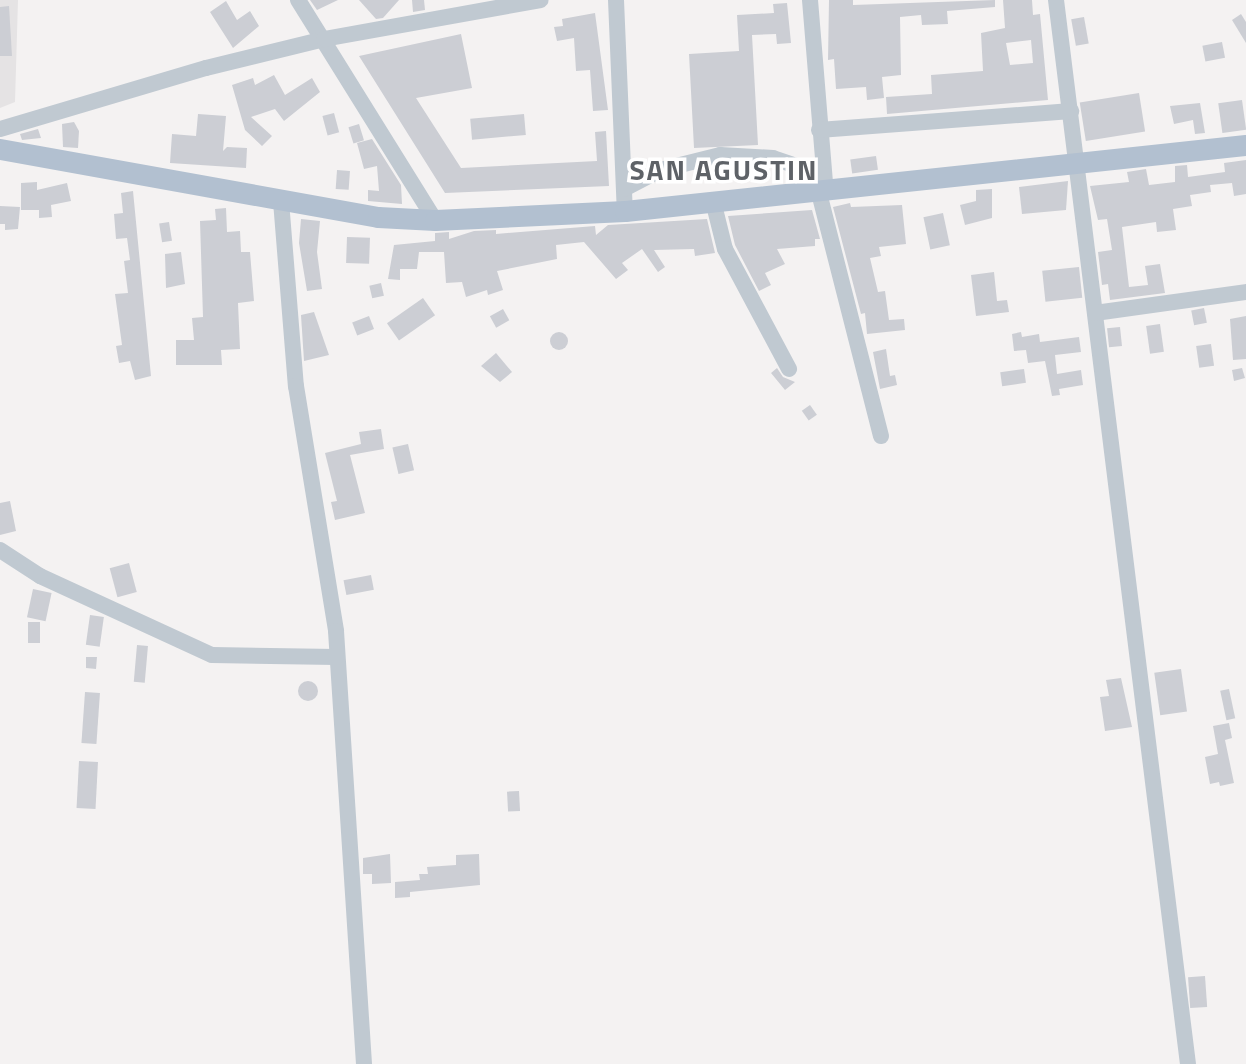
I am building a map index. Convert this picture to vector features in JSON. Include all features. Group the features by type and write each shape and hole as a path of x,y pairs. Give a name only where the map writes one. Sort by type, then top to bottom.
{"main road":[{"path":"0,149 378,218 435,220 625,200 713,201 822,184 1079,165 1246,145"}],"street":[{"path":"298,0 435,220"},
{"path":"0,129 206,68 324,39 541,0"},
{"path":"616,0 625,200"},
{"path":"810,0 822,184 881,436"},
{"path":"1056,0 1079,165 1188,1064"},
{"path":"819,130 1071,111"},
{"path":"625,200 687,160 720,155 773,158 822,184"},
{"path":"282,201 296,386 337,631 336,657 364,1064"},
{"path":"713,201 725,249 789,369"},
{"path":"1095,313 1246,292"},
{"path":"0,550 50,581 212,656 336,657"}],"shaded area":[{"path":"0,0 18,0 15,102 0,108"}],"building":[{"path":"310,0 338,0 317,10"},
{"path":"359,0 399,0 383,18 376,19"},
{"path":"412,0 424,0 425,10 413,12"},
{"path":"829,0 853,0 853,5 995,0 995,7 947,11 948,24 922,25 921,15 900,17 901,75 882,77 884,98 867,100 866,87 836,89 834,59 828,60"},
{"path":"1003,0 1032,0 1033,15 1040,14 1048,100 887,114 886,97 932,94 931,75 983,71 981,33 1005,28","holes":["1031,40 1033,63 1010,65 1006,43"]},
{"path":"226,1 237,20 250,11 259,26 233,48 210,12"},
{"path":"787,3 791,43 777,44 776,34 752,35 758,145 694,148 689,54 739,51 737,15 774,13 773,4"},
{"path":"9,6 12,56 0,56 0,7"},
{"path":"595,13 608,110 593,111 590,70 576,71 574,38 557,41 554,27 563,26 562,19"},
{"path":"1241,14 1246,22 1246,43 1232,20"},
{"path":"1084,17 1089,44 1076,46 1071,19"},
{"path":"461,34 472,88 416,98 461,168 597,161 595,132 606,131 609,186 445,193 359,56"},
{"path":"1222,42 1225,58 1205,62 1202,46"},
{"path":"274,75 285,95 312,78 320,92 284,121 275,109 251,117 272,136 262,146 245,130 232,85 253,78 255,85"},
{"path":"1139,93 1145,132 1086,141 1080,102"},
{"path":"1242,100 1246,130 1222,133 1218,103"},
{"path":"1200,103 1205,133 1195,134 1193,120 1174,124 1170,106"},
{"path":"334,113 339,132 328,135 322,116"},
{"path":"198,114 226,116 223,151 227,147 247,148 246,168 170,163 172,134 196,136"},
{"path":"524,114 526,135 472,140 470,119"},
{"path":"74,122 79,131 78,148 63,147 62,124"},
{"path":"359,124 364,140 353,143 348,127"},
{"path":"38,129 41,138 22,140 20,134"},
{"path":"372,139 401,185 402,204 368,201 368,190 379,191 377,166 364,169 357,143"},
{"path":"876,156 878,170 852,173 850,160"},
{"path":"1246,160 1246,194 1234,196 1232,183 1210,185 1211,192 1190,195 1192,206 1173,209 1176,230 1157,232 1156,222 1122,227 1129,287 1148,285 1145,266 1160,264 1165,293 1110,300 1108,284 1102,285 1098,252 1112,250 1107,219 1098,220 1090,186 1129,182 1127,172 1146,169 1149,185 1175,182 1175,166 1187,165 1188,177 1225,172 1224,163"},
{"path":"337,170 350,171 349,190 336,189"},
{"path":"1068,181 1066,210 1022,214 1019,187"},
{"path":"37,182 37,190 67,183 71,201 51,205 52,217 39,218 39,210 21,210 21,183"},
{"path":"992,189 992,218 965,225 960,205 976,201 976,190"},
{"path":"133,191 151,376 135,380 130,361 119,363 116,346 122,345 115,294 128,293 124,261 130,260 127,238 116,239 114,214 123,213 121,193"},
{"path":"850,203 851,207 902,205 906,244 879,247 881,256 870,258 878,292 885,291 889,320 904,319 905,330 867,334 865,313 861,314 833,207"},
{"path":"0,206 20,207 18,229 5,230 5,224 0,224"},
{"path":"226,208 227,232 240,231 241,252 250,252 254,301 238,303 240,349 221,350 222,365 176,365 176,340 194,340 192,318 203,317 200,221 216,220 215,209"},
{"path":"812,210 820,239 815,239 815,246 777,249 785,264 765,273 771,285 759,291 735,245 728,216"},
{"path":"943,213 950,245 930,249 923,217"},
{"path":"301,219 320,221 317,252 322,289 307,291 299,243"},
{"path":"707,219 715,253 695,256 694,249 654,250 665,267 658,272 642,249 622,263 628,270 616,279 584,242 556,245 557,259 497,271 503,290 488,295 487,290 466,297 462,282 446,283 444,252 419,252 417,269 400,269 400,280 388,279 394,245 435,241 435,233 449,232 449,239 474,231 496,230 496,234 595,226 596,235 608,225"},
{"path":"169,222 172,241 162,242 159,224"},
{"path":"347,237 370,238 369,264 346,263"},
{"path":"181,252 185,284 166,288 165,254"},
{"path":"1079,267 1082,298 1045,302 1042,271"},
{"path":"994,272 997,301 1007,300 1009,312 976,316 971,275"},
{"path":"381,283 384,296 372,298 369,286"},
{"path":"423,298 435,315 399,340 387,323"},
{"path":"1204,308 1207,323 1194,325 1191,310"},
{"path":"503,309 509,320 496,328 490,316"},
{"path":"314,312 329,355 304,361 301,315"},
{"path":"369,316 374,329 357,336 352,322"},
{"path":"1246,316 1246,359 1233,360 1230,319"},
{"path":"1160,324 1164,352 1150,354 1146,326"},
{"path":"1120,327 1122,346 1109,347 1107,328"},
{"path":"559,332 565,335 568,341 565,347 559,350 553,347 550,341 553,335"},
{"path":"1021,332 1022,337 1039,334 1040,342 1079,337 1081,352 1055,355 1057,374 1081,370 1083,385 1059,389 1060,395 1052,396 1045,361 1028,363 1026,350 1014,351 1012,334"},
{"path":"1211,344 1214,366 1199,368 1196,346"},
{"path":"886,349 890,376 895,375 897,385 880,389 873,352"},
{"path":"496,353 512,372 500,382 481,366"},
{"path":"777,368 783,377 795,382 785,390 771,373"},
{"path":"1242,368 1245,378 1234,381 1232,370"},
{"path":"1024,369 1026,383 1002,386 1000,372"},
{"path":"810,405 817,415 809,421 802,411"},
{"path":"381,429 384,449 350,455 365,513 335,520 331,502 337,501 325,453 361,444 359,432"},
{"path":"408,444 414,470 398,474 392,448"},
{"path":"10,501 16,531 0,535 0,503"},
{"path":"129,563 137,592 117,597 110,568"},
{"path":"371,575 374,590 346,595 344,580"},
{"path":"33,589 52,593 46,621 27,617"},
{"path":"90,615 104,617 100,647 86,645"},
{"path":"28,622 40,622 40,643 28,643"},
{"path":"137,645 148,646 145,683 134,682"},
{"path":"86,657 97,657 96,669 86,668"},
{"path":"1181,669 1187,712 1160,715 1154,673"},
{"path":"1121,678 1132,727 1105,731 1100,697 1109,696 1106,680"},
{"path":"308,681 315,684 318,691 315,698 308,701 301,698 298,691 301,684"},
{"path":"1229,689 1235,718 1226,720 1220,691"},
{"path":"85,692 100,693 96,744 81,743"},
{"path":"1229,723 1232,738 1225,740 1234,783 1220,786 1219,782 1210,784 1205,757 1218,754 1213,726"},
{"path":"79,761 98,762 96,809 77,808"},
{"path":"519,791 520,811 508,812 507,792"},
{"path":"390,854 391,883 372,884 372,874 363,874 363,858"},
{"path":"479,854 480,885 410,892 410,897 395,898 395,882 420,880 419,874 428,874 427,867 456,865 456,855"},
{"path":"1205,976 1207,1007 1190,1008 1188,977"}],"district":[{"name":"SAN AGUSTIN","path":"724,170"}]}
